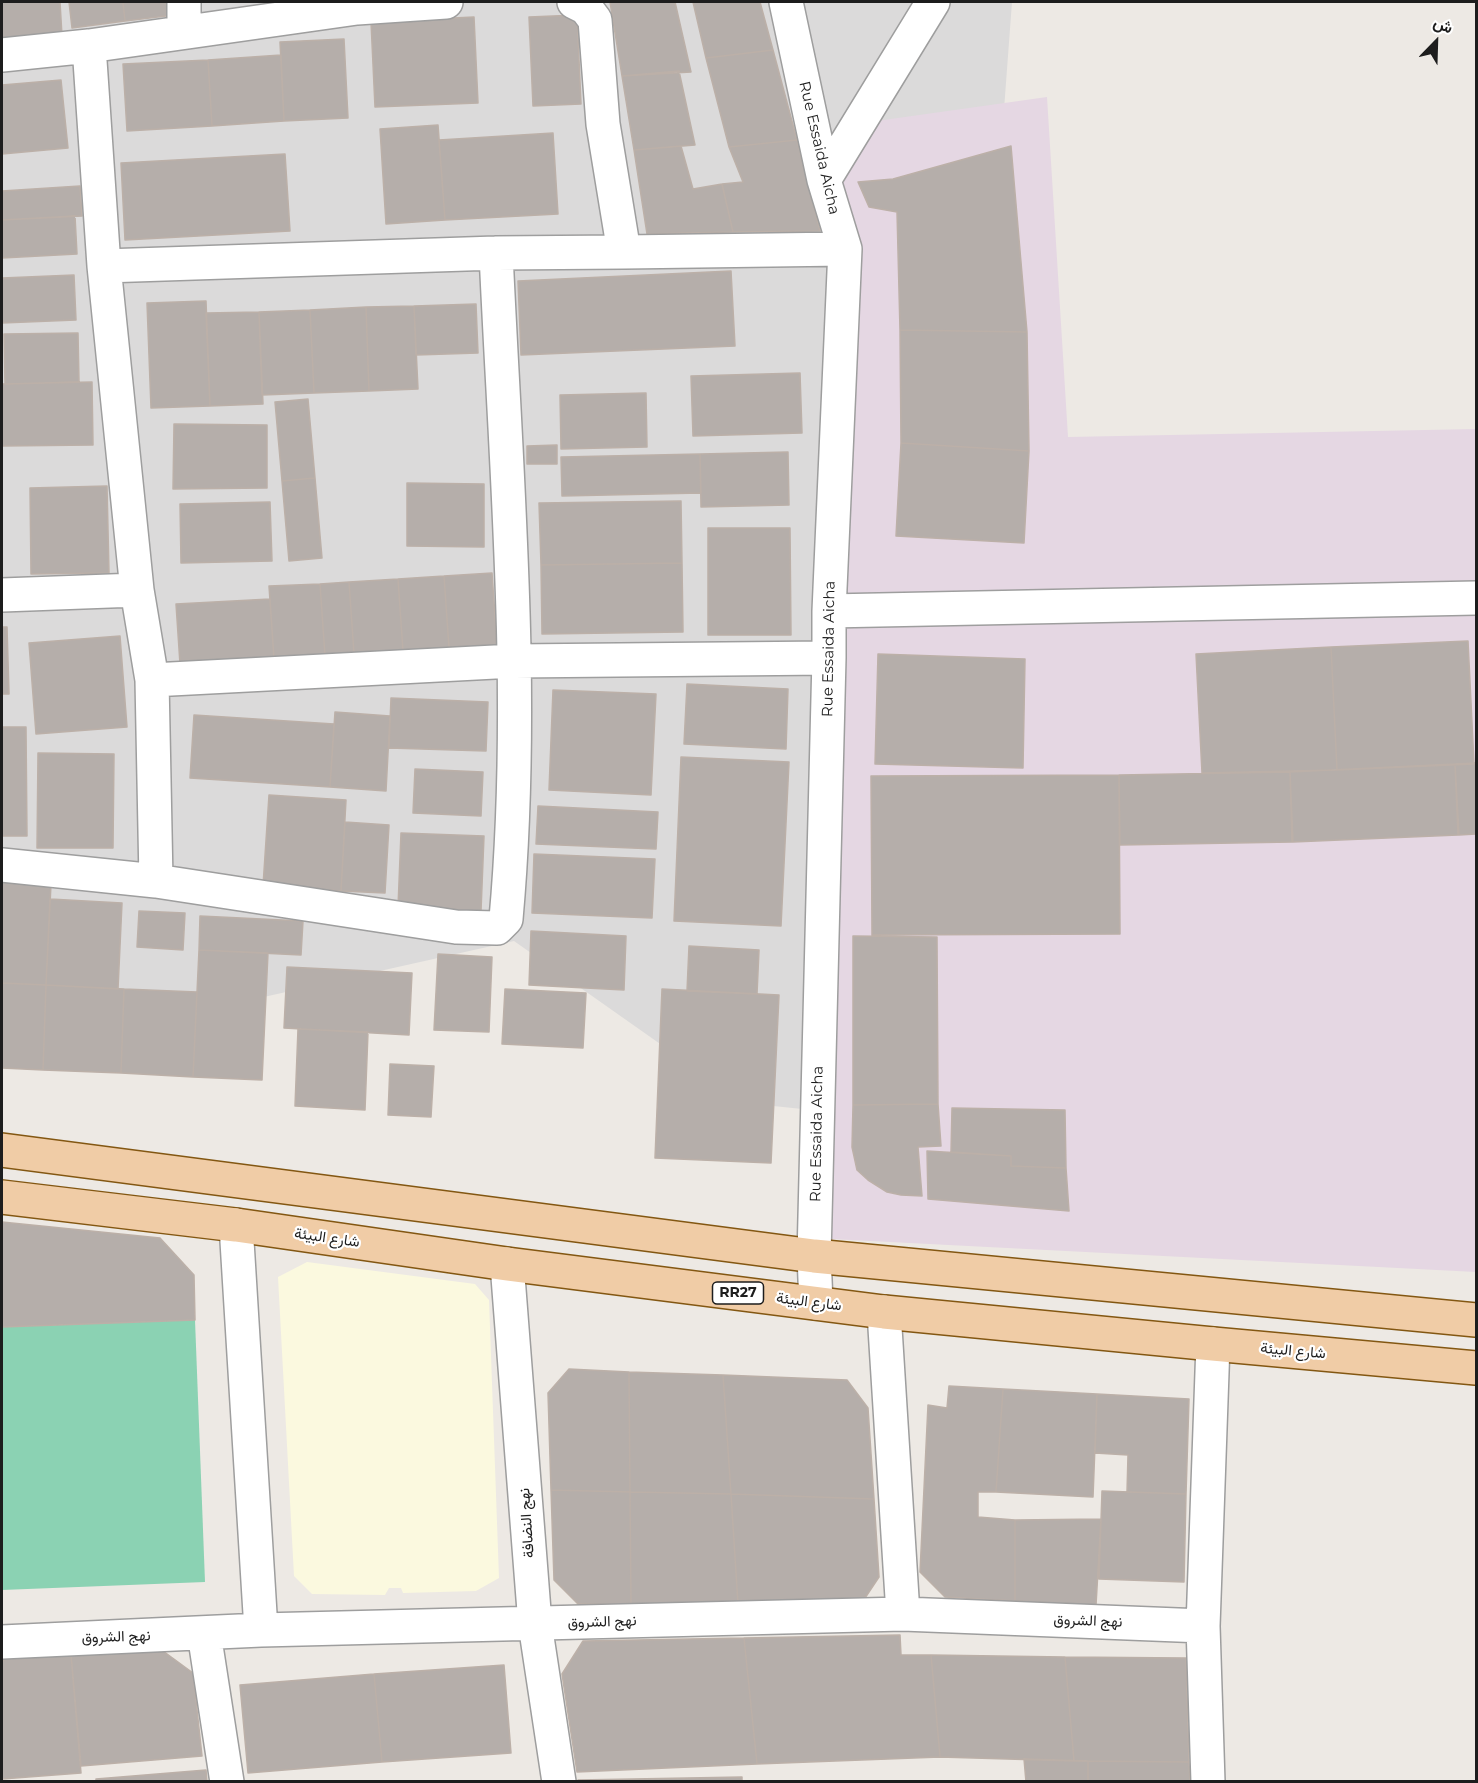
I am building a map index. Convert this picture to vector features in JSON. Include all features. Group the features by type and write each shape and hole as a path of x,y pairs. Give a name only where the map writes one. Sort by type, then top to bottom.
{"main road":[{"path":"2,1150 814,1256 1474,1313"},
{"name":"شارع البيئة","path":"2,1197 236,1225 507,1264 884,1312 1476,1368"}],"street":[{"path":"2,55 88,46 184,17 357,5 446,2"},
{"path":"574,2 586,8 595,20 603,124 624,252"},
{"name":"Rue Essaida Aicha","path":"786,2 824,180 845,249 829,611 814,1256 816,1303"},
{"path":"824,180 933,2"},
{"path":"88,46 104,266 137,590 152,680 156,881"},
{"path":"104,266 496,253 845,249"},
{"path":"2,865 156,881 456,927 497,928 506,919 513,845 514,661 496,253"},
{"path":"2,595 137,590"},
{"path":"829,611 1476,598"},
{"path":"152,680 514,661 829,658"},
{"path":"236,1225 261,1630"},
{"name":"نهج النضافة","path":"507,1264 535,1624 559,1782"},
{"path":"884,1312 903,1614"},
{"path":"1208,1782 1203,1626 1214,1344"},
{"name":"نهج الشروق","path":"2,1642 261,1630 903,1614 1203,1626"},
{"path":"204,1634 226,1782"}],"shaded area":[{"path":"2,2 1012,2 1003,123 958,1125 744,1103 514,941 67,1041 2,1024"},
{"path":"1047,97 1068,437 1476,429 1476,1272 812,1238 841,126"},
{"path":"307,1262 475,1284 489,1300 499,1578 476,1591 403,1593 401,1588 389,1588 385,1595 312,1594 294,1576 278,1277"}],"green space":[{"path":"195,1320 205,1582 2,1590 2,1327"}],"building":[{"path":"2,2 60,2 62,36 2,39"},
{"path":"69,2 123,2 125,21 72,28"},
{"path":"123,2 172,2 174,15 125,21"},
{"path":"610,2 675,2 691,72 622,76"},
{"path":"693,2 760,2 773,50 706,58"},
{"path":"577,15 581,104 533,106 529,17"},
{"path":"474,17 478,103 375,107 371,22"},
{"path":"344,39 348,118 284,121 280,42"},
{"path":"773,50 797,140 729,147 706,58"},
{"path":"281,55 284,121 212,126 208,60"},
{"path":"208,60 212,126 127,131 123,64"},
{"path":"679,71 695,145 634,150 622,76"},
{"path":"61,80 68,148 2,154 2,85"},
{"path":"438,125 445,220 386,224 380,129"},
{"path":"553,133 558,214 445,220 439,140"},
{"path":"797,140 820,231 733,232 722,184 743,182 729,147"},
{"path":"681,146 693,189 722,184 733,232 647,234 634,150"},
{"path":"1011,146 1027,332 900,330 897,212 869,207 858,182 893,179"},
{"path":"285,154 290,231 125,240 121,163"},
{"path":"80,186 82,216 2,220 2,191"},
{"path":"75,216 77,254 2,258 2,220"},
{"path":"731,271 735,346 521,355 518,281"},
{"path":"74,275 76,320 2,323 2,278"},
{"path":"206,301 210,406 151,408 147,303"},
{"path":"476,304 478,353 416,355 414,306"},
{"path":"414,306 418,389 369,391 366,307"},
{"path":"366,307 369,391 314,393 310,310"},
{"path":"310,310 314,393 262,395 259,312"},
{"path":"259,312 263,404 210,406 206,313"},
{"path":"900,330 1027,332 1029,451 901,443"},
{"path":"78,333 79,382 5,384 4,334"},
{"path":"800,373 802,433 693,436 691,376"},
{"path":"92,382 93,445 2,446 2,384"},
{"path":"646,393 647,447 561,449 560,395"},
{"path":"308,399 315,478 282,481 275,402"},
{"path":"174,424 267,425 267,488 173,489"},
{"path":"901,443 1029,451 1024,543 896,536"},
{"path":"557,445 557,464 527,464 527,446"},
{"path":"788,452 789,505 701,507 700,454"},
{"path":"700,454 701,493 562,496 561,457"},
{"path":"315,478 322,558 289,561 282,481"},
{"path":"407,483 484,484 484,547 407,546"},
{"path":"107,486 109,573 31,574 30,488"},
{"path":"681,501 682,563 541,565 539,503"},
{"path":"270,502 272,561 181,563 180,504"},
{"path":"708,528 790,528 791,635 708,635"},
{"path":"682,563 683,632 542,634 541,565"},
{"path":"492,573 497,645 449,648 444,576"},
{"path":"444,576 449,648 403,651 398,579"},
{"path":"398,579 403,651 354,654 349,582"},
{"path":"349,582 354,654 325,656 320,584"},
{"path":"320,584 325,656 274,659 269,586"},
{"path":"270,599 274,659 180,664 176,604"},
{"path":"2,627 7,627 9,694 2,694"},
{"path":"120,636 127,727 36,734 29,643"},
{"path":"1468,641 1474,764 1337,770 1331,647"},
{"path":"1331,647 1337,770 1202,773 1196,654"},
{"path":"878,654 1025,659 1023,768 875,764"},
{"path":"687,684 788,689 786,749 684,744"},
{"path":"553,690 656,694 651,795 549,790"},
{"path":"391,698 488,702 486,751 389,748"},
{"path":"335,712 390,716 386,791 330,787"},
{"path":"194,715 334,724 330,787 190,778"},
{"path":"2,727 26,727 27,836 2,836"},
{"path":"38,753 114,754 113,848 37,848"},
{"path":"681,757 789,762 781,926 674,921"},
{"path":"1476,763 1476,834 1459,835 1455,764"},
{"path":"1455,764 1458,835 1293,842 1290,772"},
{"path":"415,769 483,772 481,816 413,813"},
{"path":"1290,772 1292,842 1120,845 1119,775"},
{"path":"1119,775 1120,934 872,935 871,776"},
{"path":"269,795 346,800 341,891 263,886"},
{"path":"538,806 658,812 656,849 536,844"},
{"path":"345,822 389,825 385,893 341,891"},
{"path":"401,833 484,836 481,911 398,907"},
{"path":"534,854 655,859 652,918 532,913"},
{"path":"2,882 51,884 46,985 2,983"},
{"path":"50,899 122,903 118,989 46,985"},
{"path":"139,911 185,913 183,950 137,947"},
{"path":"200,916 303,921 301,955 199,950"},
{"path":"531,931 626,936 624,990 529,985"},
{"path":"853,936 937,937 938,1104 853,1105"},
{"path":"689,946 759,950 757,994 687,991"},
{"path":"199,950 268,953 262,1080 193,1077"},
{"path":"438,954 492,957 489,1032 434,1030"},
{"path":"287,967 412,973 409,1035 284,1028"},
{"path":"2,983 46,985 43,1070 2,1068"},
{"path":"46,985 124,989 121,1073 43,1070"},
{"path":"124,989 197,992 193,1077 121,1073"},
{"path":"505,989 586,993 583,1048 502,1044"},
{"path":"662,989 779,995 771,1163 655,1158"},
{"path":"298,1029 368,1032 365,1110 295,1106"},
{"path":"390,1064 434,1066 431,1117 388,1115"},
{"path":"938,1104 941,1146 918,1147 922,1196 887,1192 857,1170 852,1147 853,1105"},
{"path":"952,1108 1065,1110 1066,1168 1011,1166 1011,1156 951,1152"},
{"path":"927,1151 1011,1156 1011,1166 1066,1168 1069,1211 928,1199"},
{"path":"2,1222 160,1238 194,1275 195,1320 2,1327"},
{"path":"569,1369 629,1372 630,1492 551,1490 548,1393"},
{"path":"629,1372 723,1375 731,1494 630,1492"},
{"path":"723,1375 847,1380 868,1408 874,1499 731,1494"},
{"path":"949,1386 1003,1389 996,1492 978,1492 978,1517 1015,1520 1015,1601 945,1597 920,1572 928,1405 947,1408"},
{"path":"1003,1389 1097,1394 1093,1497 996,1492"},
{"path":"1097,1394 1189,1399 1186,1494 1127,1492 1128,1455 1095,1453"},
{"path":"551,1490 630,1492 631,1604 578,1604 554,1580"},
{"path":"1102,1491 1186,1494 1184,1582 1099,1579"},
{"path":"630,1492 731,1494 738,1604 631,1604"},
{"path":"731,1494 874,1499 879,1577 861,1604 738,1604"},
{"path":"1101,1519 1096,1605 1015,1601 1015,1520"},
{"path":"900,1635 901,1655 931,1655 940,1757 757,1764 744,1638"},
{"path":"744,1638 757,1764 577,1772 562,1674 583,1641"},
{"path":"163,1651 193,1673 202,1756 81,1766 71,1655"},
{"path":"71,1655 81,1773 2,1779 2,1663 5,1658"},
{"path":"931,1655 1065,1657 1074,1761 940,1757"},
{"path":"1065,1657 1186,1658 1189,1762 1074,1761"},
{"path":"504,1665 511,1753 382,1762 374,1674"},
{"path":"374,1674 382,1762 248,1773 240,1685"},
{"path":"1024,1759 1088,1761 1088,1782 1026,1782"},
{"path":"1088,1761 1189,1762 1190,1782 1088,1782"},
{"path":"206,1770 207,1782 96,1782 96,1779"},
{"path":"742,1777 742,1782 578,1780"}]}
